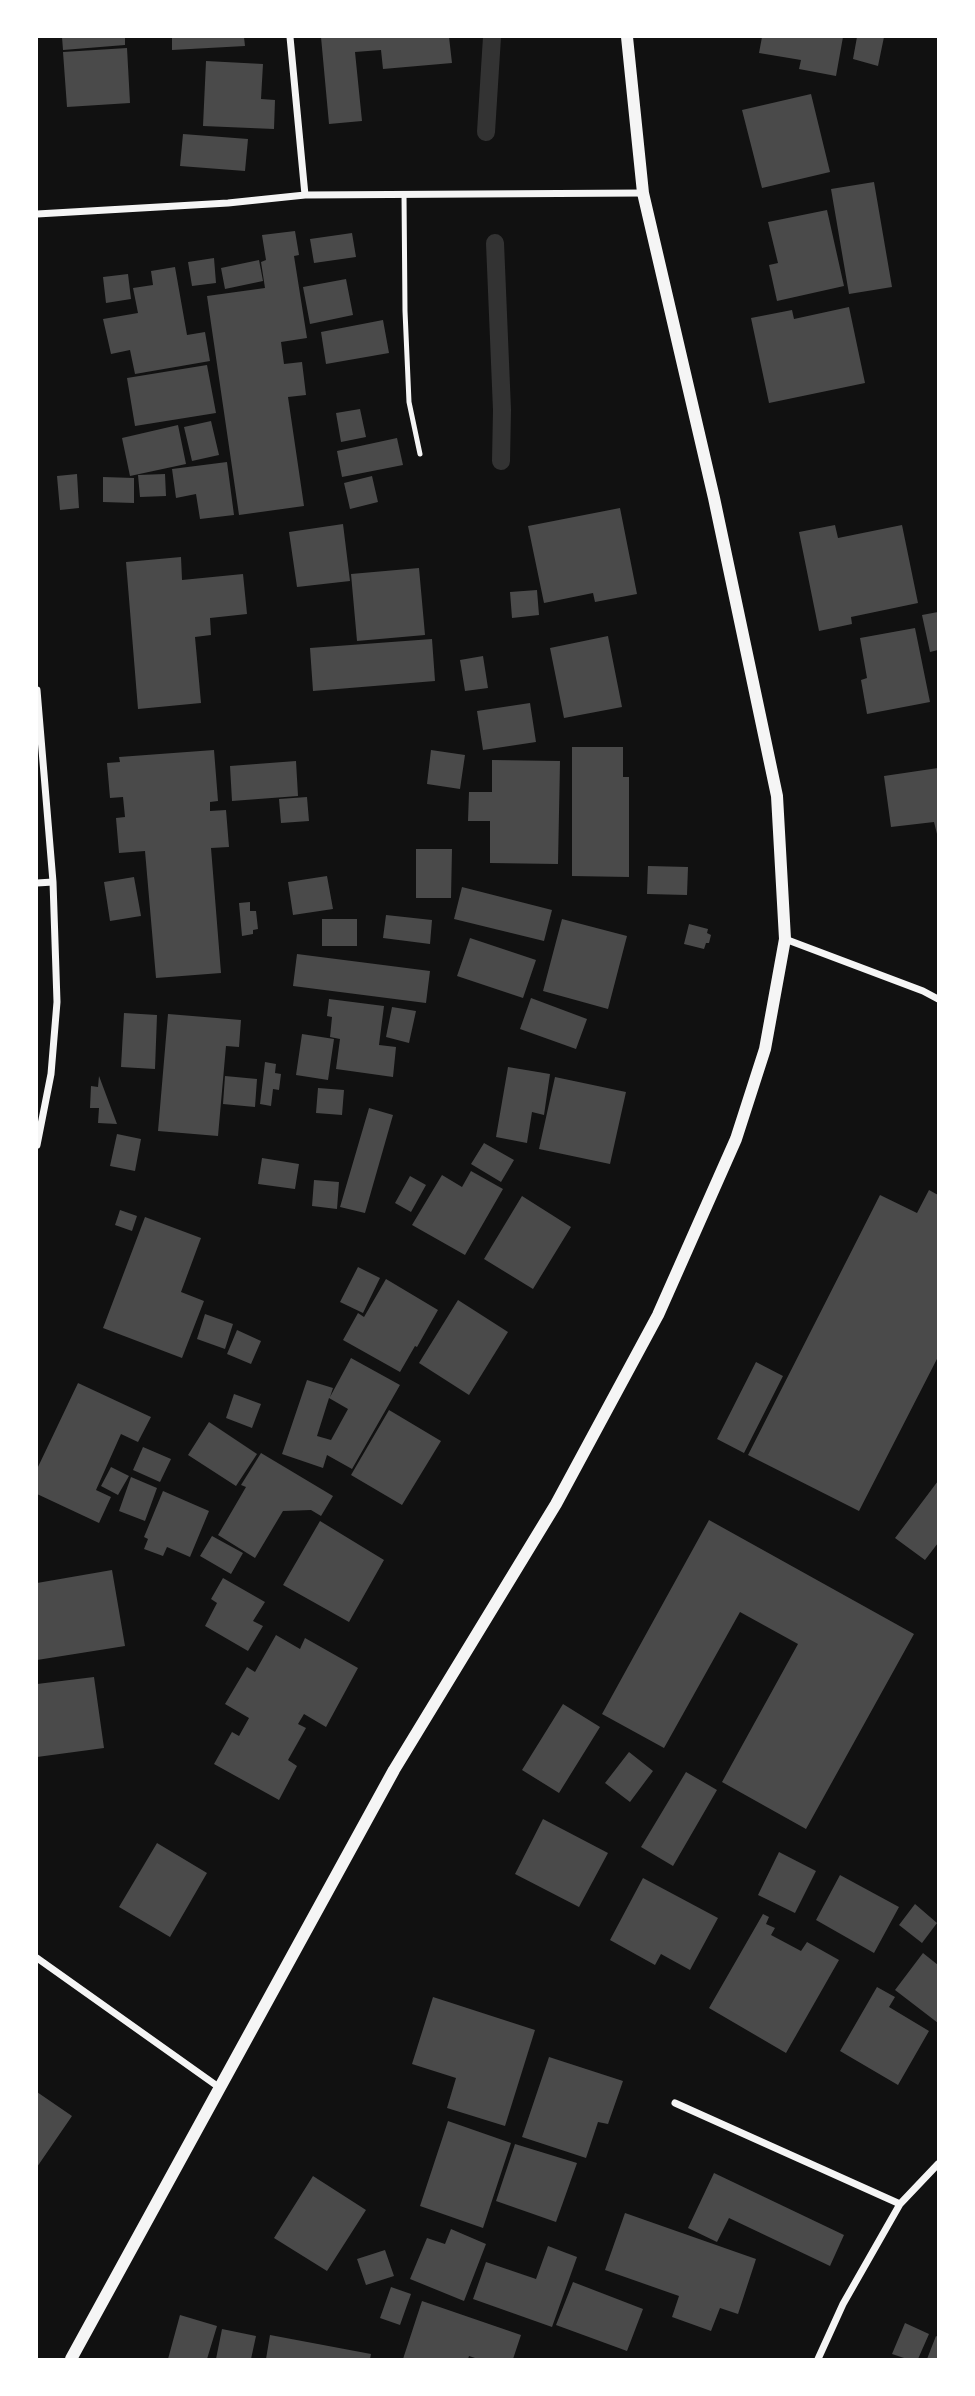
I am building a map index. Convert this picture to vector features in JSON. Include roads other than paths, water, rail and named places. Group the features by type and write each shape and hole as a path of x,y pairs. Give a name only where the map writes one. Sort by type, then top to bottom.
{"street":[{"path":"290,37 305,195"},
{"path":"71,2359 394,1770 556,1504 658,1315 736,1139 765,1049 785,939 777,796 714,498 643,193 627,37"},
{"path":"37,214 228,203 305,195 643,193"},
{"path":"37,690 53,882 57,1002 51,1074 37,1145"},
{"path":"37,883 53,882"},
{"path":"785,939 923,990 938,999"},
{"path":"37,1958 220,2088"},
{"path":"675,2103 900,2204"},
{"path":"818,2359 843,2304 900,2204 938,2164"}],"lane":[{"path":"404,194 409,402 420,454"}],"waterway":[{"path":"486,132 492,37"},
{"path":"495,243 502,410 501,461"}]}
